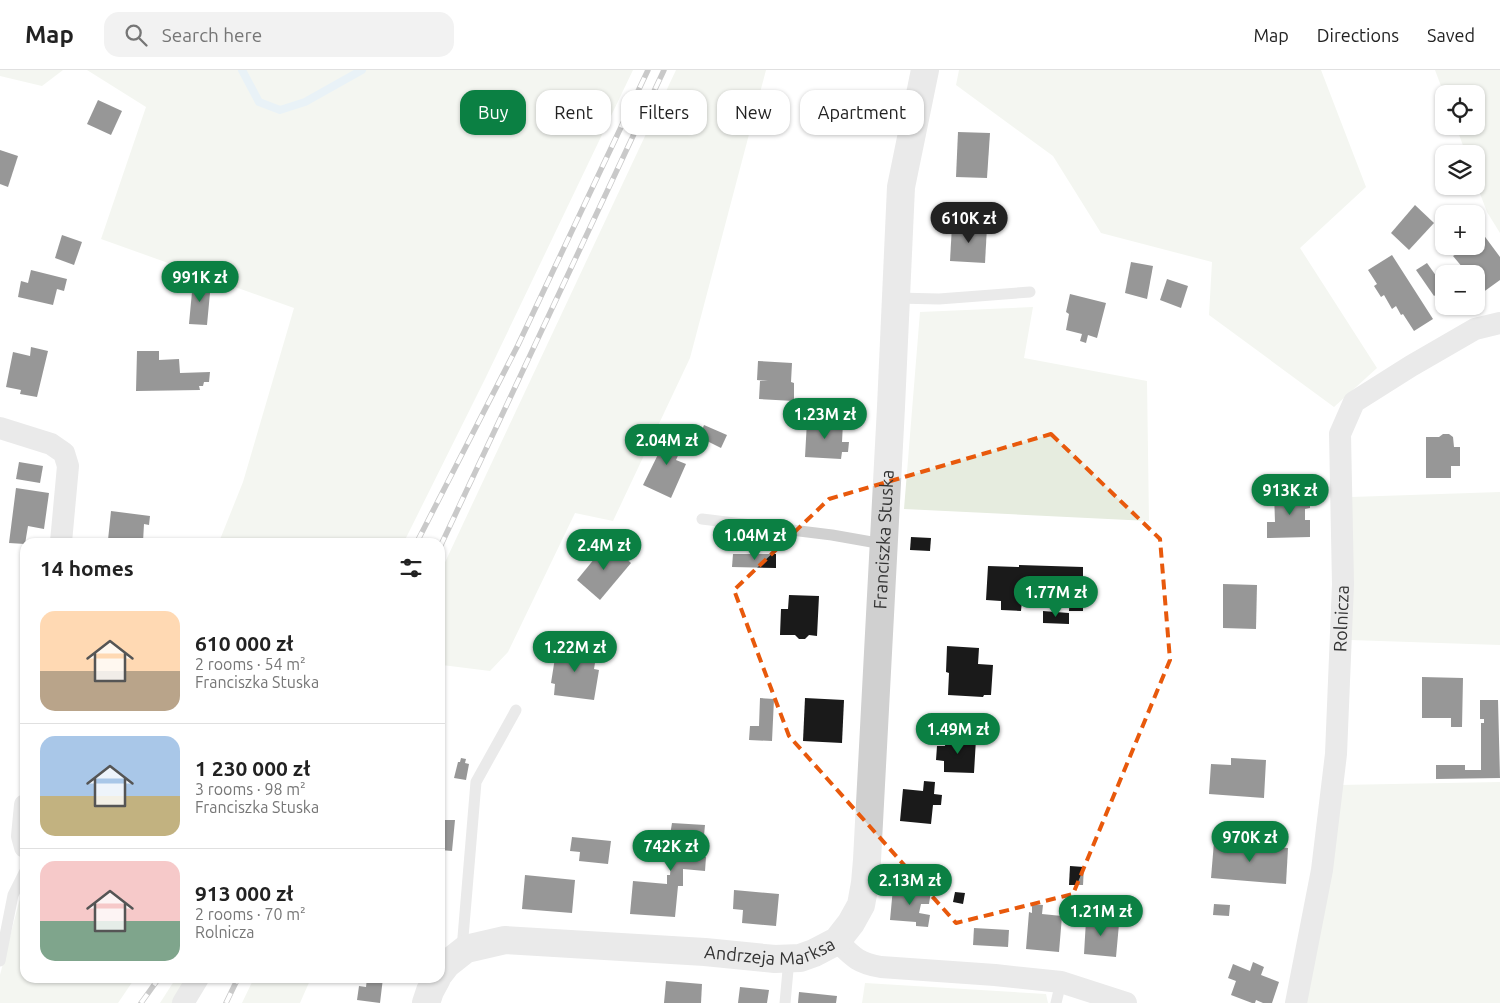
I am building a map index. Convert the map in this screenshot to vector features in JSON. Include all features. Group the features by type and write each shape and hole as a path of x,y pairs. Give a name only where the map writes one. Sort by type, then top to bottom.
{"street":[{"name":"Franciszka Stuska","path":"837,941 851,924 860,906 865,883 901,187 925,70"},
{"name":"Rolnicza","path":"1296,1003 1322,870 1336,754 1343,584 1340,434 1354,402 1475,329 1500,323"},
{"path":"0,428 51,444 64,453 68,466 62,538"},
{"name":"Andrzeja Marksa","path":"445,965 466,949 505,940 704,952 775,959 800,958 814,954 837,941 855,959 868,965 996,975 1059,992 1126,1003"},
{"path":"183,1003 195,983"},
{"path":"426,1003 435,983"}],"lane":[{"path":"896,298 939,299 1030,292"},
{"path":"702,519 832,535 884,544"},
{"path":"445,965 476,782 516,710"},
{"path":"0,962 13,895 20,881"},
{"path":"785,1003 789,959"}],"highlighted area":[{"path":"1051,434 1160,539 1170,660 1073,894 956,923 789,736 734,590 829,499"}],"shaded area":[{"path":"0,70 63,70 42,86 0,76"},
{"path":"87,70 633,70 623,90 621,90 621,95 611,116 611,90 536,90 536,135 602,135 486,377 406,538 221,538 243,482 294,308 101,239 146,107"},
{"path":"676,70 766,70 761,90 717,90 717,135 749,135 690,358 613,521 575,513 508,652 490,671 445,665 445,562 646,135 707,135 707,90 667,90"},
{"path":"959,70 1321,70 1366,187 1300,248 1377,368 1334,407 1209,315 1212,262 1101,233 1053,156 956,85"},
{"path":"1435,70 1500,70 1500,233 1487,212 1481,195 1485,195 1485,145 1463,145 1459,135 1485,135 1485,85 1441,85"},
{"path":"1033,307 1024,358 1147,381 1149,521 904,509 920,312"},
{"path":"1500,492 1500,645 1350,640 1351,497"},
{"path":"1500,782 1500,1003 1306,1003 1339,785"},
{"path":"20,900 20,983 132,983 118,1003 0,1003 0,975"},
{"path":"173,983 185,983 173,1003 160,1003"},
{"path":"252,983 309,983 300,1003 242,1003"},
{"path":"865,983 1046,994 1048,1003 862,1003"}],"building":[{"path":"98,100 122,111 111,135 87,124"},
{"path":"958,132 990,133 987,178 956,177"},
{"path":"0,150 18,156 8,187 0,184"},
{"path":"1415,205 1434,223 1409,250 1391,233"},
{"path":"952,225 987,227 985,263 950,261"},
{"path":"62,235 82,242 74,265 55,258"},
{"path":"1485,237 1500,257 1500,280 1485,291 1485,265 1460,265 1453,256 1485,255"},
{"path":"1392,255 1433,319 1414,331 1396,306 1392,309 1384,295 1381,297 1374,286 1377,284 1368,270"},
{"path":"1131,262 1153,266 1147,299 1125,293"},
{"path":"1427,263 1435,274 1435,295 1434,296 1416,270"},
{"path":"31,270 67,279 64,291 57,289 53,305 18,297 21,281 28,283"},
{"path":"1167,279 1188,286 1181,308 1160,300"},
{"path":"193,281 211,282 207,325 189,324"},
{"path":"1070,294 1106,303 1097,338 1088,335 1086,343 1080,341 1082,334 1066,330 1069,314 1066,312"},
{"path":"31,347 48,351 37,397 20,394 21,390 6,387 13,352 30,356"},
{"path":"137,351 159,351 159,360 179,359 180,373 210,372 209,382 204,382 203,386 199,386 200,390 136,391"},
{"path":"758,361 792,363 791,382 794,383 794,401 759,399 760,381 768,381 757,380"},
{"path":"807,421 843,423 842,442 849,442 848,452 842,452 841,459 805,457"},
{"path":"704,425 727,435 721,448 699,437"},
{"path":"670,430 686,438 676,460 686,464 671,498 643,485"},
{"path":"1443,434 1449,434 1453,437 1454,447 1460,447 1460,466 1451,466 1451,478 1426,478 1426,437 1439,437"},
{"path":"19,462 43,466 40,483 16,479"},
{"path":"16,488 49,493 44,529 28,526 26,538 20,538 20,544 9,543"},
{"path":"1310,492 1310,508 1305,509 1305,520 1310,520 1310,537 1267,538 1267,522 1275,522 1274,493"},
{"path":"111,511 150,516 149,525 144,524 143,538 108,538"},
{"path":"911,537 931,538 930,551 910,550"},
{"path":"608,542 631,563 600,600 577,580"},
{"path":"733,554 776,554 776,568 732,567"},
{"path":"1019,565 1083,567 1083,611 1069,611 1070,590 1019,588 1018,601 1022,601 1021,611 1001,610 1001,601 986,600 988,566 1019,567"},
{"path":"1223,584 1257,585 1256,629 1223,628"},
{"path":"789,595 819,596 817,636 809,635 805,639 799,639 795,635 780,635 781,609 788,609"},
{"path":"1043,611 1069,613 1069,624 1043,623"},
{"path":"557,645 597,651 594,669 599,670 594,700 554,695 555,684 551,683"},
{"path":"947,646 979,648 978,664 993,665 991,695 984,695 983,697 948,695 949,673 946,672"},
{"path":"1422,677 1463,678 1462,727 1451,727 1451,718 1422,718"},
{"path":"760,698 774,699 772,741 749,740 750,726 759,726"},
{"path":"805,698 844,700 842,743 803,741"},
{"path":"1480,700 1498,700 1500,778 1436,779 1436,765 1465,765 1465,770 1481,770 1481,723 1484,723 1484,719 1480,719"},
{"path":"946,738 976,739 974,773 944,772 944,761 936,760 937,746 945,746"},
{"path":"461,758 466,759 465,763 469,764 466,780 454,778 458,762 460,762"},
{"path":"1231,758 1266,760 1264,798 1209,794 1211,764 1231,765"},
{"path":"924,781 935,782 934,794 942,795 941,805 933,805 931,824 900,821 903,789 923,791"},
{"path":"445,820 455,820 452,851 445,850"},
{"path":"672,823 705,825 702,856 706,857 705,871 683,869 683,886 678,886 675,917 630,914 633,881 667,884 667,875 670,875 672,851 661,850 662,835 670,835"},
{"path":"572,837 611,841 608,864 579,861 580,852 570,851"},
{"path":"1214,842 1288,848 1286,884 1211,878"},
{"path":"1070,866 1084,867 1083,885 1069,885"},
{"path":"525,875 575,880 572,913 522,909"},
{"path":"893,888 931,891 929,904 921,904 919,913 930,915 928,927 916,926 916,922 890,920"},
{"path":"734,890 779,894 776,926 742,923 743,910 733,909"},
{"path":"955,892 965,893 963,904 953,902"},
{"path":"1032,904 1043,905 1042,914 1062,916 1059,952 1026,949 1029,912 1032,913"},
{"path":"1214,904 1230,905 1229,916 1213,915"},
{"path":"1094,914 1105,914 1105,922 1119,924 1116,957 1084,954 1086,920 1093,921"},
{"path":"974,928 1009,930 1008,947 973,945"},
{"path":"1253,962 1264,967 1261,975 1279,982 1272,1003 1263,1003 1256,1000 1255,1003 1252,1003 1231,995 1236,981 1228,978 1233,964 1250,971"},
{"path":"666,981 702,984 701,1003 664,1003"},
{"path":"366,983 382,983 380,1003 357,1000 359,986 366,987"},
{"path":"740,987 769,990 767,1003 738,1003"},
{"path":"799,992 837,996 836,1003 798,1003"}],"waterway":[{"path":"242,70 259,102 280,110 305,102 362,70"}],"railway":[{"path":"419,538 518,345 648,70"},
{"path":"444,538 664,70"},
{"path":"141,1003 155,983"},
{"path":"226,1003 236,983"}]}
